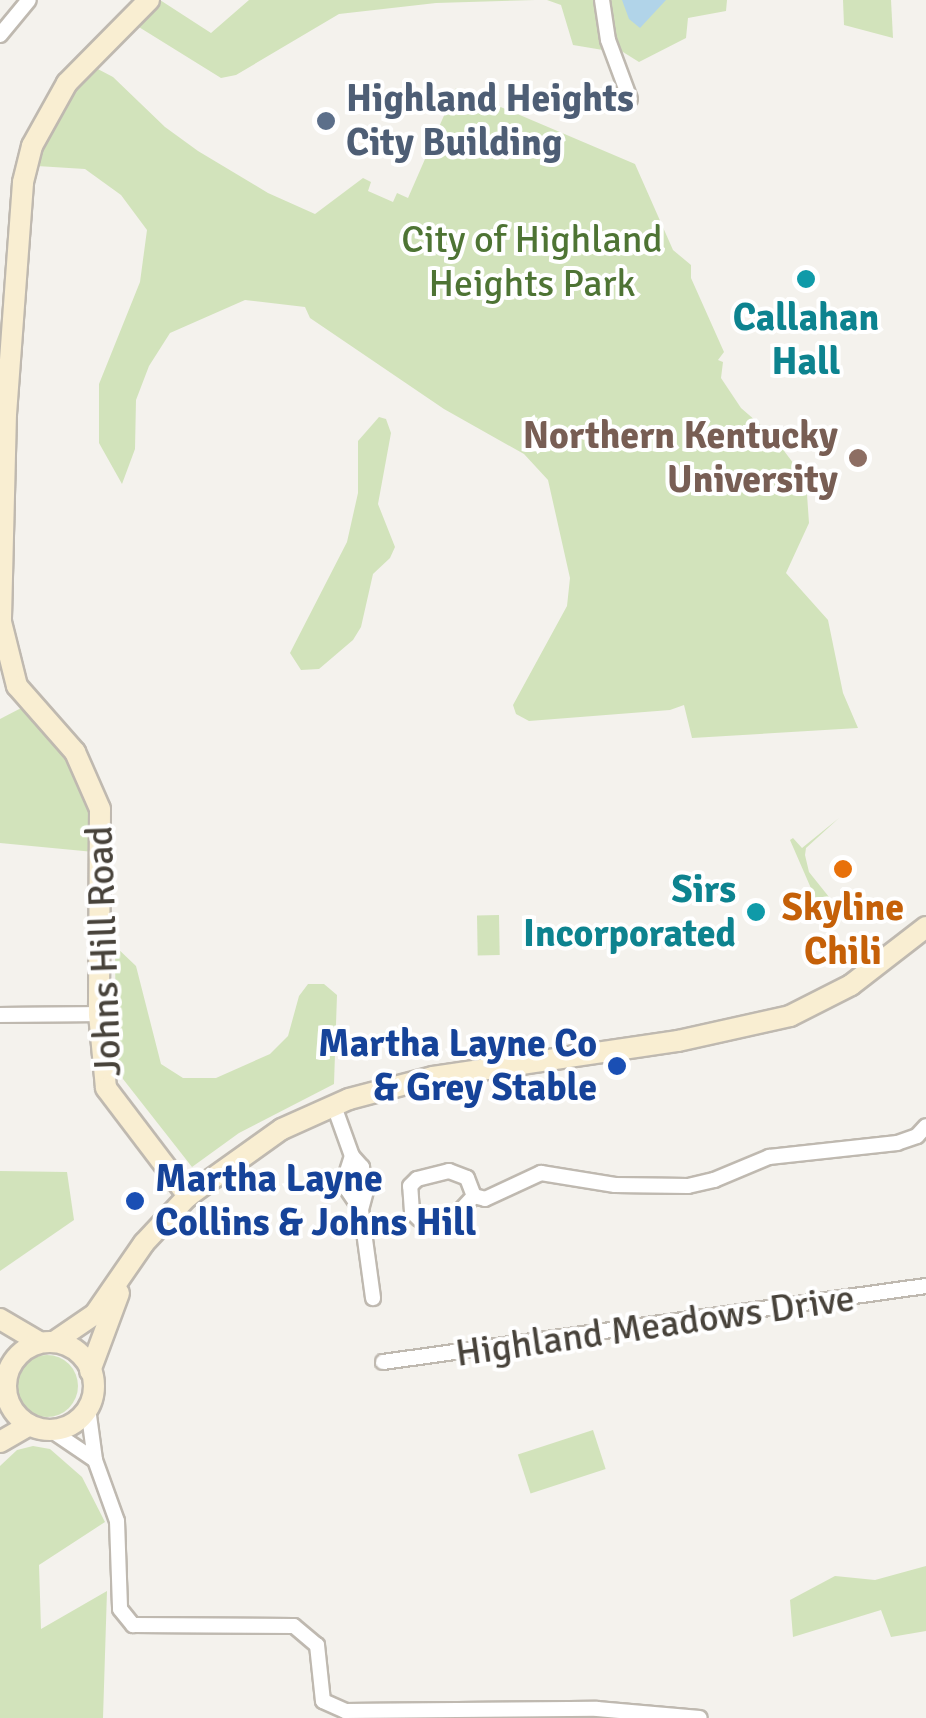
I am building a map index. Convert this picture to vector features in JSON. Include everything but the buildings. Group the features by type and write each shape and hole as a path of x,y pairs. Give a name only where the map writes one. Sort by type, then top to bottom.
{"main road":[{"name":"Johns Hill Road","path":"149,0 67,83 32,146 23,183 6,413 3,638 18,686 74,752 100,809 99,1014 106,1088 188,1196"},
{"path":"4,1389 20,1354 95,1314 128,1266 188,1196 255,1144 334,1106 433,1076 678,1042 790,1016 851,985 926,928"},
{"path":"90,1371 128,1266"},
{"path":"0,1319 80,1354 90,1371 93,1388 80,1420 55,1434 30,1425 4,1389 0,1349"},
{"path":"0,1442 30,1425"}],"street":[{"path":"0,35 29,0"},
{"path":"602,0 608,40 630,99"},
{"path":"0,1015 99,1014"},
{"path":"334,1106 352,1156 362,1167 366,1191 360,1210 373,1298"},
{"path":"474,1196 485,1199 541,1173 615,1186 688,1186 714,1180 769,1156 898,1143 917,1136 926,1126"},
{"path":"449,1171 467,1178 474,1196 456,1215 424,1221 412,1212 408,1190 417,1178 449,1171"},
{"name":"Highland Meadows Drive","path":"383,1362 926,1286"},
{"path":"88,1408 95,1460 117,1521 120,1609 134,1626 294,1626 316,1645 322,1700 345,1711 597,1710 700,1718"},
{"path":"55,1434 95,1460"}],"green space":[{"path":"160,0 211,33 249,0 535,0 436,3 339,14 236,75 221,78 134,24"},
{"path":"547,0 596,0 603,50 573,45 561,5"},
{"path":"608,0 727,0 726,11 688,18 686,38 639,62 615,47"},
{"path":"843,0 891,0 893,38 844,25"},
{"name":"City of Highland Heights Park","path":"94,67 113,77 165,127 198,151 268,193 315,214 363,178 371,182 368,191 393,202 397,193 408,198 456,88 635,164 673,250 691,265 691,278 724,352 718,360 723,362 721,378 741,408 772,435 806,480 809,523 786,573 828,620 843,693 858,728 692,738 684,705 670,710 529,721 516,714 513,705 567,606 570,578 548,480 524,454 444,409 310,318 305,307 245,300 170,333 149,366 136,400 135,449 122,484 99,443 99,384 140,282 147,230 121,195 85,169 37,166 55,118"},
{"path":"379,417 386,419 391,433 378,504 395,547 390,558 373,574 361,627 353,640 319,669 301,670 290,653 347,542 358,493 358,441"},
{"path":"25,706 75,770 90,804 94,852 0,843 0,719"},
{"path":"839,818 806,848 805,855 809,872 837,907 835,914 829,915 820,909 790,840 793,838 802,848"},
{"path":"477,915 499,915 500,955 478,955"},
{"path":"115,946 136,966 161,1064 183,1078 216,1078 270,1054 288,1036 299,996 308,984 324,984 337,995 334,1084 239,1133 192,1167 123,1079 116,1052"},
{"path":"0,1171 67,1172 74,1220 0,1271"},
{"path":"47,1355 69,1364 78,1386 69,1408 47,1417 25,1408 16,1386 25,1364"},
{"path":"593,1430 606,1469 531,1493 518,1454"},
{"path":"33,1446 50,1449 82,1477 105,1522 39,1565 41,1629 107,1591 103,1718 0,1718 0,1466 17,1450"},
{"path":"926,1566 926,1631 891,1637 881,1610 793,1637 790,1600 835,1576 875,1580"}],"water":[{"path":"622,0 666,0 640,28 629,19"}],"place":[{"name":"Highland Heights City Building","path":"326,121"},
{"name":"Callahan Hall","path":"806,279"},
{"name":"Northern Kentucky University","path":"858,458"},
{"name":"Skyline Chili","path":"843,869"},
{"name":"Sirs Incorporated","path":"756,912"},
{"name":"Martha Layne Co & Grey Stable","path":"617,1066"},
{"name":"Martha Layne Collins & Johns Hill","path":"135,1201"}]}
